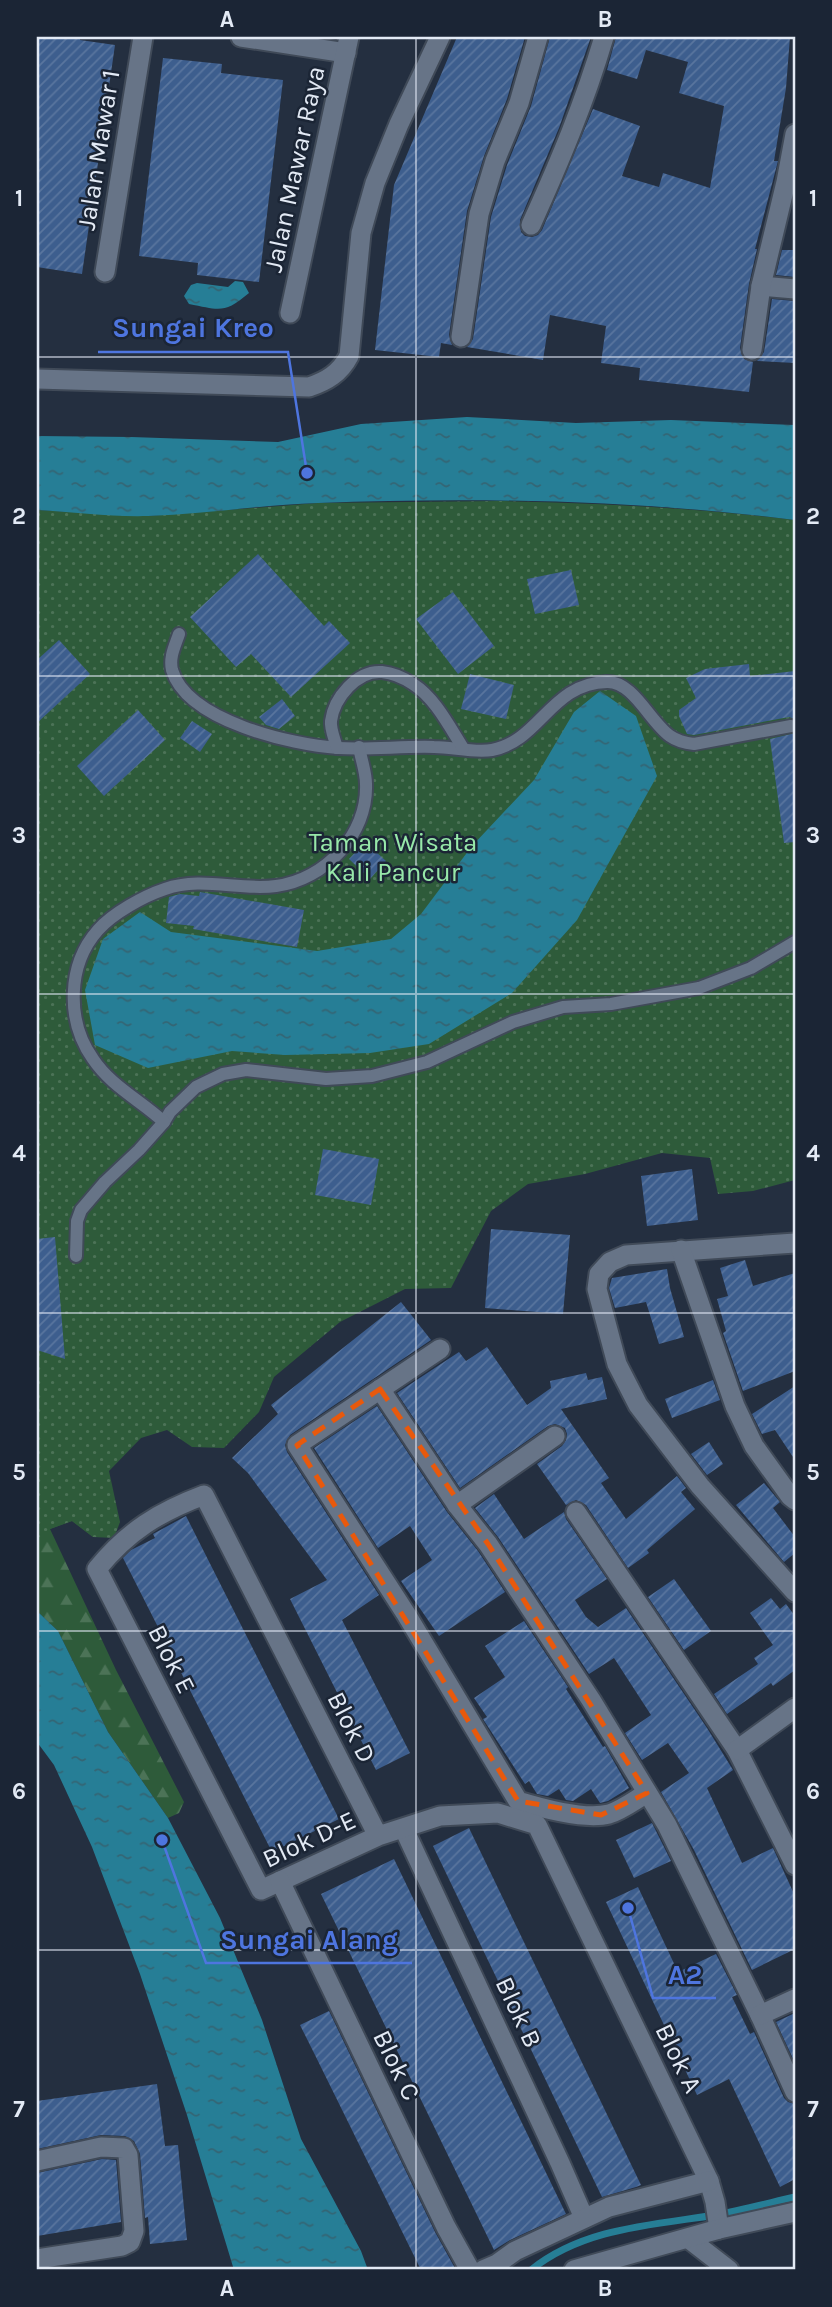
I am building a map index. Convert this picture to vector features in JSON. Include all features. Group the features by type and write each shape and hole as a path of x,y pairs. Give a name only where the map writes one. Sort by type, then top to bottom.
{"street":[{"name":"Jalan Mawar 1","path":"104,272 143,37"},
{"path":"241,37 347,45"},
{"path":"37,379 309,387 334,375 349,356 361,233 375,183 440,37"},
{"path":"461,337 479,214 495,161 519,103 538,37"},
{"path":"531,225 577,121 604,37"},
{"name":"Jalan Mawar Raya","path":"290,313 347,45"},
{"path":"752,350 761,286 795,134"},
{"path":"761,286 795,289"},
{"path":"795,1243 626,1255 610,1262 599,1274 597,1289 613,1351 638,1405 700,1486 795,1592"},
{"path":"681,1250 735,1406 754,1446 795,1500"},
{"path":"440,1349 297,1445 413,1625 517,1801 551,1811 601,1815 611,1813 648,1793"},
{"path":"380,1389 457,1505 488,1544 591,1700 667,1825 795,2092"},
{"path":"457,1505 555,1436"},
{"name":"Blok D","path":"204,1495 378,1836"},
{"name":"Blok E","path":"204,1495 171,1507 137,1528 97,1569 261,1890"},
{"path":"576,1512 737,1750 795,1865"},
{"path":"737,1750 795,1708"},
{"name":"Blok A","path":"404,1829 440,1816 498,1813 537,1825 709,2181 717,2217"},
{"path":"378,1836 404,1829"},
{"name":"Blok B","path":"404,1829 561,2163 584,2218"},
{"name":"Blok D-E","path":"261,1890 378,1836"},
{"name":"Blok C","path":"280,1881 446,2227 470,2270"},
{"path":"760,2015 795,1999"},
{"path":"37,2161 101,2147 124,2148 128,2155 134,2231 130,2242 121,2246 37,2259"},
{"path":"483,2270 497,2264 515,2250 584,2218 631,2200 709,2181"},
{"path":"574,2270 690,2239 717,2217 795,2212"},
{"path":"690,2239 729,2270"}],"lane":[{"path":"179,634 171,655 172,670 198,703 227,720 278,739 337,748 491,750 517,740 558,701 581,687 599,682 613,682 624,687 663,730 681,742 694,744 791,726"},
{"path":"337,748 331,722 337,702 344,691 360,677 381,671 402,678 424,693 463,748"},
{"path":"164,1122 147,1106 110,1081 91,1057 81,1037 74,1009 74,985 80,956 99,929 134,903 166,888 192,883 275,887 302,881 329,863 344,849 361,820 366,784 359,747"},
{"path":"76,1256 77,1221 82,1210 104,1182 139,1150 170,1112 196,1087 223,1074 246,1070 326,1079 372,1076 427,1062 513,1022 563,1007 611,1004 699,988 751,968 795,942"}],"highlighted area":[{"path":"380,1389 488,1544 647,1793 601,1815 518,1801 297,1445"}],"green space":[{"name":"Taman Wisata Kali Pancur","path":"499,501 648,507 795,520 795,1180 753,1191 718,1194 710,1158 662,1153 585,1174 528,1184 491,1211 451,1288 405,1289 340,1322 274,1377 259,1412 224,1448 192,1447 167,1430 141,1438 109,1471 120,1522 114,1538 93,1537 72,1521 50,1529 37,1539 37,510 148,516 318,503"},
{"path":"37,1418 120,1522 93,1537 72,1521 50,1529 116,1670 184,1802 179,1813 168,1818 108,1732 58,1631 37,1611"}],"water":[{"path":"235,281 243,282 249,293 221,309 189,304 184,296 191,285 197,283 228,287"},
{"path":"467,417 576,423 671,420 795,425 795,520 617,504 497,500 318,503 148,516 37,510 37,436 278,442 361,424"},
{"path":"600,691 636,716 657,776 577,920 512,993 429,1044 370,1053 285,1055 232,1051 148,1068 95,1045 85,990 103,939 140,912 171,932 317,951 391,939 421,914 472,846 534,780 574,712"},
{"path":"37,1611 58,1631 108,1732 168,1818 220,1918 262,2020 301,2139 361,2251 368,2270 234,2270 187,2115 140,1974 92,1847 54,1765 37,1742"}],"building":[{"path":"37,37 80,37 80,40 115,45 82,274 37,267"},
{"path":"457,37 525,37 507,99 484,156 467,211 449,335 452,345 441,343 439,357 375,350 394,185"},
{"path":"550,37 591,37 559,128 520,220 521,232 532,237 542,230 593,109 640,126 622,176 659,187 663,173 710,188 724,106 679,93 688,62 646,50 637,79 607,70 616,37 790,37 786,88 774,161 778,161 755,249 740,348 744,359 753,362 749,392 639,380 640,368 601,363 606,326 550,315 543,360 467,347 473,339 491,217 507,165 531,106"},
{"path":"163,58 222,64 221,73 283,80 259,282 197,275 198,263 139,256"},
{"path":"782,250 795,250 795,277 776,275"},
{"path":"772,299 795,301 795,363 757,361 764,352"},
{"path":"258,554 324,626 329,621 350,643 291,697 251,654 236,667 190,617"},
{"path":"571,570 579,605 535,614 527,579"},
{"path":"453,592 494,646 458,674 416,619"},
{"path":"59,640 90,674 37,723 37,660"},
{"path":"749,664 750,676 795,671 795,719 789,717 694,735 687,734 679,710 696,698 686,678 705,669"},
{"path":"470,674 514,685 506,719 461,709"},
{"path":"282,699 295,716 279,729 266,725 259,717"},
{"path":"138,710 165,740 104,796 77,766"},
{"path":"192,721 212,734 200,752 180,738"},
{"path":"795,733 795,842 784,843 770,739"},
{"path":"365,842 386,861 370,879 349,859"},
{"path":"200,892 304,910 297,947 166,923 169,897 180,894 199,896"},
{"path":"323,1149 379,1159 371,1205 315,1195"},
{"path":"692,1169 698,1220 647,1226 641,1176"},
{"path":"491,1229 570,1235 563,1314 485,1308"},
{"path":"55,1237 65,1359 37,1350 37,1239"},
{"path":"745,1260 753,1286 795,1273 795,1371 743,1391 723,1333 726,1331 717,1299 728,1296 720,1268"},
{"path":"667,1269 684,1337 659,1344 646,1302 615,1308 609,1288 612,1278"},
{"path":"401,1302 431,1340 290,1435 285,1445 379,1595 342,1620 410,1753 376,1770 290,1599 327,1580 248,1473 232,1458 278,1414 271,1405"},
{"path":"487,1347 527,1405 551,1388 550,1381 586,1373 588,1380 602,1377 607,1399 561,1409 609,1478 601,1483 626,1519 677,1476 686,1488 681,1492 695,1509 647,1550 649,1553 628,1568 586,1505 576,1500 566,1505 537,1464 566,1440 565,1428 555,1424 548,1426 460,1488 397,1393 459,1352 466,1361"},
{"path":"713,1380 720,1400 672,1418 665,1399"},
{"path":"795,1386 795,1460 775,1430 762,1434 752,1414"},
{"path":"377,1406 447,1512 478,1551 505,1592 439,1636 401,1581 432,1560 410,1526 378,1548 314,1448"},
{"path":"709,1442 723,1464 707,1475 691,1454"},
{"path":"764,1483 780,1502 773,1508 795,1537 795,1553 784,1562 736,1505"},
{"path":"494,1494 524,1539 564,1512 607,1579 575,1600 586,1617 598,1627 626,1608 707,1728 733,1770 707,1788 742,1863 773,1848 795,1896 795,1949 752,1970 694,1850 661,1792 689,1773 668,1743 642,1760 625,1733 651,1715 614,1658 589,1674 498,1537 475,1508"},
{"path":"186,1516 339,1819 272,1852 123,1558 131,1550 155,1538 153,1534"},
{"path":"674,1579 711,1631 684,1650 648,1597"},
{"path":"771,1598 780,1609 786,1604 795,1616 795,1670 773,1686 771,1683 727,1714 714,1694 758,1664 754,1658 773,1645 750,1613"},
{"path":"524,1621 568,1687 566,1689 603,1747 605,1746 629,1788 608,1801 600,1803 591,1789 573,1801 566,1800 559,1789 548,1796 537,1794 529,1781 525,1784 483,1719 487,1717 474,1698 505,1677 485,1646"},
{"path":"652,1823 671,1861 634,1878 616,1840"},
{"path":"469,1828 641,2185 602,2197 433,1846"},
{"path":"394,1859 566,2214 494,2250 321,1894"},
{"path":"638,1887 678,1972 716,1954 737,1995 732,1997 750,2034 754,2032 784,2098 795,2104 795,2179 780,2187 729,2079 697,2095 606,1902"},
{"path":"329,2011 435,2232 456,2270 421,2270 300,2025"},
{"path":"795,2013 795,2063 776,2022"},
{"path":"157,2084 165,2146 178,2145 187,2240 150,2244 140,2154 134,2141 125,2136 101,2135 37,2149 37,2101"},
{"path":"102,2159 116,2160 121,2222 37,2236 37,2173"}],"waterway":[{"path":"531,2270 573,2245 619,2230 716,2215 795,2197"}],"place":[{"name":"Sungai Kreo","path":"307,473"},
{"name":"Sungai Alang","path":"162,1840"},
{"name":"A2","path":"628,1908"}]}
